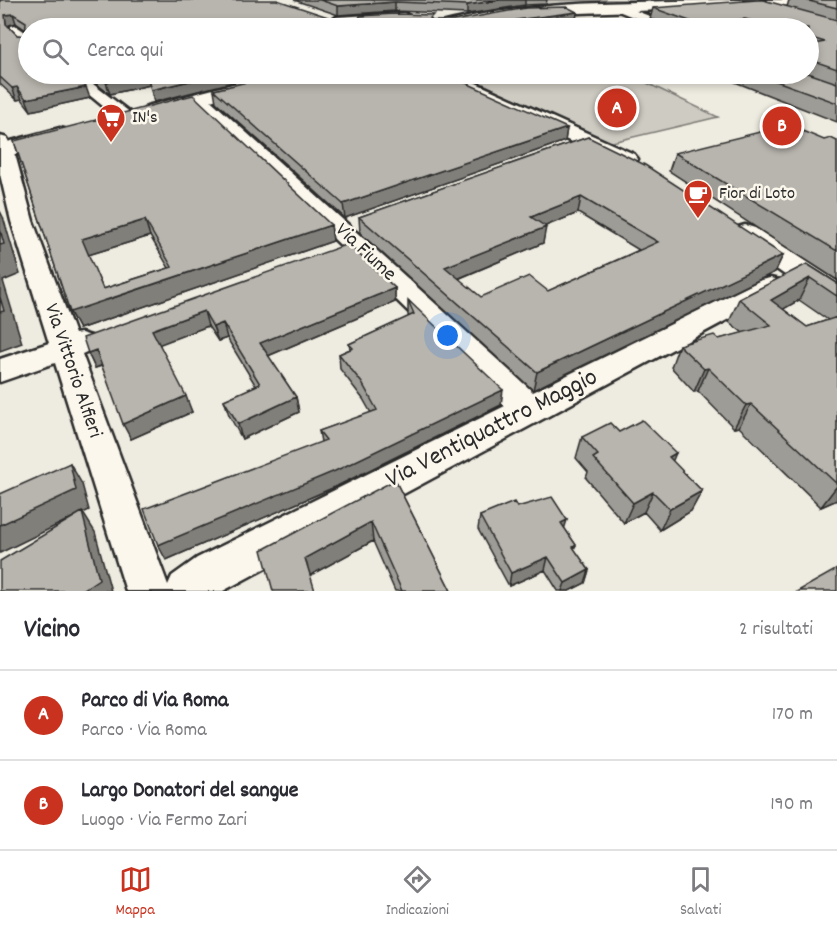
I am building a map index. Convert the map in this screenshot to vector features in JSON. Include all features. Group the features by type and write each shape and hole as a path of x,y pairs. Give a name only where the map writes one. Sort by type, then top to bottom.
{"street":[{"path":"479,18 525,11 682,2 746,3 828,0"},
{"path":"746,3 785,14"},
{"path":"738,5 754,7 693,10 638,15 628,9 738,5"},
{"path":"615,6 645,18"},
{"path":"322,15 330,18"},
{"path":"395,18 414,17"},
{"path":"83,84 127,117"},
{"path":"105,123 253,84"},
{"path":"464,84 590,141 642,168"},
{"name":"Via Fiume","path":"199,98 529,410"},
{"path":"1,148 82,129"},
{"path":"558,153 590,141"},
{"name":"Via Vittorio Alfieri","path":"1,148 64,349 148,591"},
{"path":"726,221 837,296"},
{"name":"Via Ventiquattro Maggio","path":"187,591 223,568 801,271"},
{"path":"0,371 109,333"}],"shaded area":[{"path":"521,0 666,0 563,7 532,5"},
{"path":"483,84 649,84 718,117 608,143"}],"building":[{"path":"0,0 277,0 331,18 20,18 13,14 5,15 6,24 18,35 18,84 82,84 86,87 26,99 17,87 12,88 0,77"},
{"path":"320,0 499,0 467,5 395,2 338,6"},
{"path":"763,0 837,20 837,69 819,63 819,43 825,42 819,40 819,18 681,18 653,8"},
{"path":"805,0 837,0 837,8"},
{"path":"567,7 577,12 531,18 470,18 526,8"},
{"path":"395,14 433,15 430,18 359,18 360,16"},
{"path":"819,77 837,83 837,103 785,84 819,84"},
{"path":"150,84 176,84 151,90"},
{"path":"238,84 468,84 567,128 343,204 214,90"},
{"path":"193,95 331,225 70,312 14,141","holes":["145,220 172,267 103,289 82,239"]},
{"path":"788,125 824,140 831,138 837,141 837,251 675,153"},
{"path":"588,137 645,165 783,255 537,372 359,217","holes":["581,197 658,242 548,291 529,276 481,297 445,267 546,227 531,217"]},
{"path":"0,229 4,244 0,245"},
{"path":"348,244 395,288 260,343 296,397 238,424 224,400 260,384 223,323 213,327 204,311 152,330 186,396 123,424 96,350 88,353 83,338"},
{"path":"807,264 837,283 837,296 810,278 771,300 807,327 837,317 837,484 751,404 746,405 708,368 704,369 679,345 714,335 719,339 771,325 739,299"},
{"path":"0,297 4,311 0,312"},
{"path":"408,300 503,390 335,471 158,545 144,509 326,440 319,431 377,410 362,383 339,354 353,348 349,344 414,314"},
{"path":"642,420 676,453 669,457 702,491 670,509 653,492 633,503 593,458 598,455 582,437 610,423 619,432"},
{"path":"70,463 76,490 0,525 0,494"},
{"path":"395,480 451,591 402,591 371,522 305,558 315,591 273,591 262,550"},
{"path":"552,497 567,520 561,523 576,545 573,547 589,570 565,583 548,557 511,573 480,516 514,502 517,507"},
{"path":"82,512 99,579 81,591 0,591 0,561"},
{"path":"837,569 837,591 798,591"}],"place":[{"name":"Parco di Via Roma","path":"617,108"},
{"name":"Largo Donatori del sangue","path":"782,126"},
{"name":"IN's","path":"111,144"},
{"name":"Fior di Loto","path":"698,220"}]}
